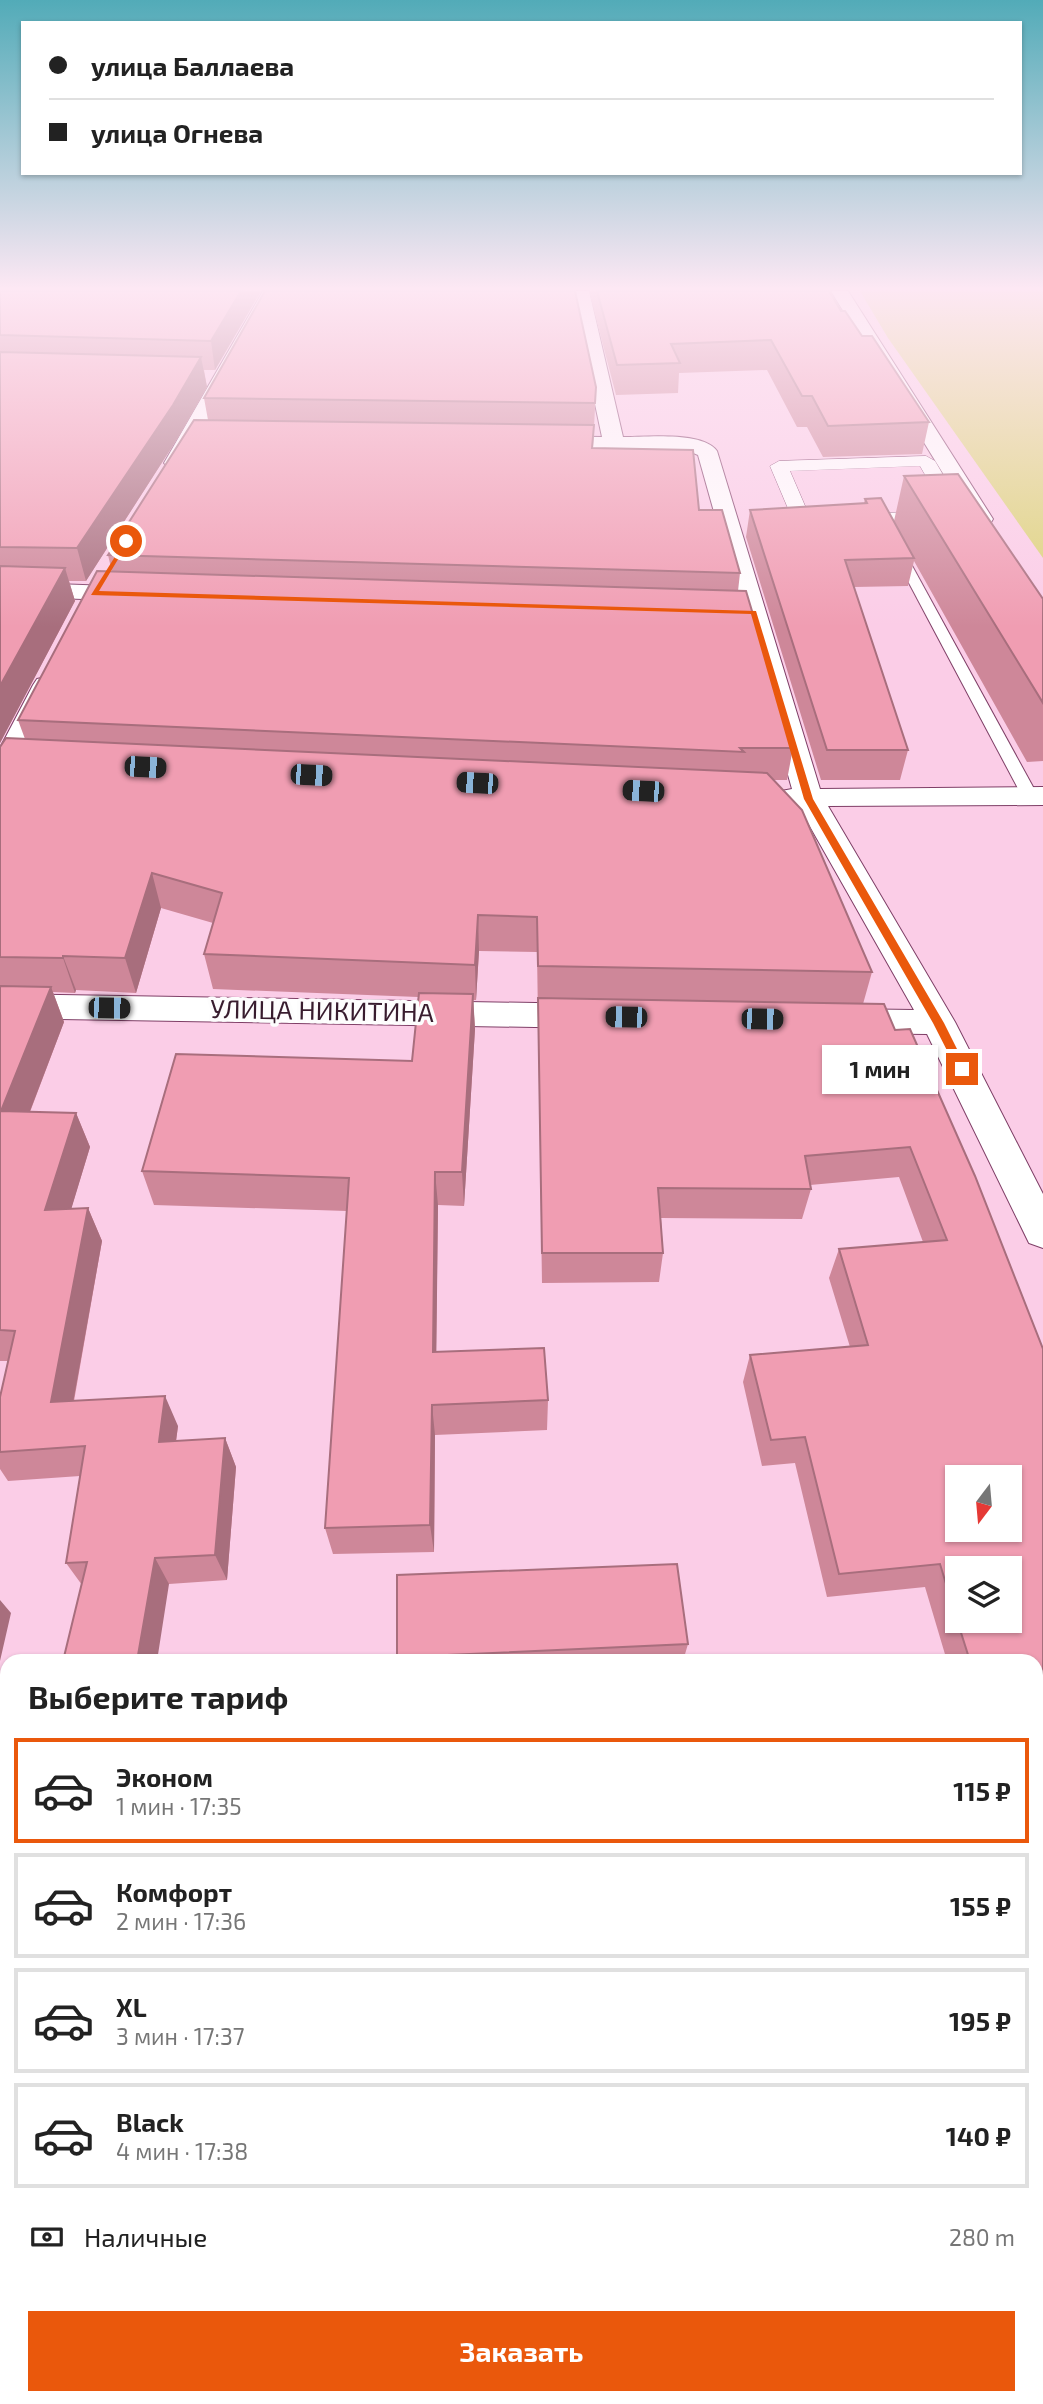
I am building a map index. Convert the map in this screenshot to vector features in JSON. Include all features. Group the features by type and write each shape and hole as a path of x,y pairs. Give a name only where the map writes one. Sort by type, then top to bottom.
{"street":[{"path":"163,482 199,438 213,403"},
{"path":"605,403 614,443"},
{"path":"907,403 993,537"},
{"path":"519,442 689,444 707,451 809,799 939,1023 1043,1232"},
{"path":"926,461 958,516 802,522 779,466 926,461"},
{"path":"89,602 107,571"},
{"path":"0,589 89,602 156,595"},
{"path":"726,611 754,612"},
{"path":"11,765 54,670"},
{"path":"753,796 809,799 1036,796"},
{"name":"УЛИЦА НИКИТИНА","path":"0,1006 622,1017"},
{"path":"802,1020 939,1023"}],"lane":[{"path":"884,524 1036,796"}],"shaded area":[{"path":"934,403 1043,403 1043,558"}],"building":[{"path":"0,403 174,403 77,548 0,547"},
{"path":"816,403 917,403 929,422 828,426"},
{"path":"194,420 594,425 592,448 693,450 699,510 722,510 740,573 108,555"},
{"path":"958,474 1043,599 1043,703 904,476"},
{"path":"881,498 914,558 845,560 908,750 827,750 750,510 867,503 865,499"},
{"path":"0,566 65,568 0,686"},
{"path":"97,571 746,591 793,748 740,748 744,752 18,720"},
{"path":"6,738 767,773 802,810 872,972 538,966 537,917 478,915 475,965 204,954 222,893 152,873 125,958 0,957 0,747"},
{"path":"0,986 51,987 1,1111 76,1113 45,1210 88,1208 51,1402 165,1396 159,1442 225,1438 215,1555 155,1558 138,1654 65,1654 87,1562 66,1563 85,1446 0,1452 0,1397 15,1331 0,1330"},
{"path":"419,993 473,994 462,1172 435,1172 433,1352 544,1348 548,1400 432,1405 430,1525 325,1528 349,1178 142,1171 176,1054 412,1061"},
{"path":"538,998 884,1004 895,1030 910,1029 975,1176 1043,1349 1043,1654 968,1654 961,1633 1022,1633 1022,1556 945,1556 945,1580 940,1564 839,1574 805,1437 771,1440 750,1355 868,1345 839,1249 947,1240 910,1147 805,1156 811,1189 658,1188 663,1253 542,1253"},
{"path":"677,1564 688,1644 470,1654 397,1654 397,1575"}],"route":[{"path":"126,541 94,593 754,612 809,799 939,1023 962,1069"}]}
